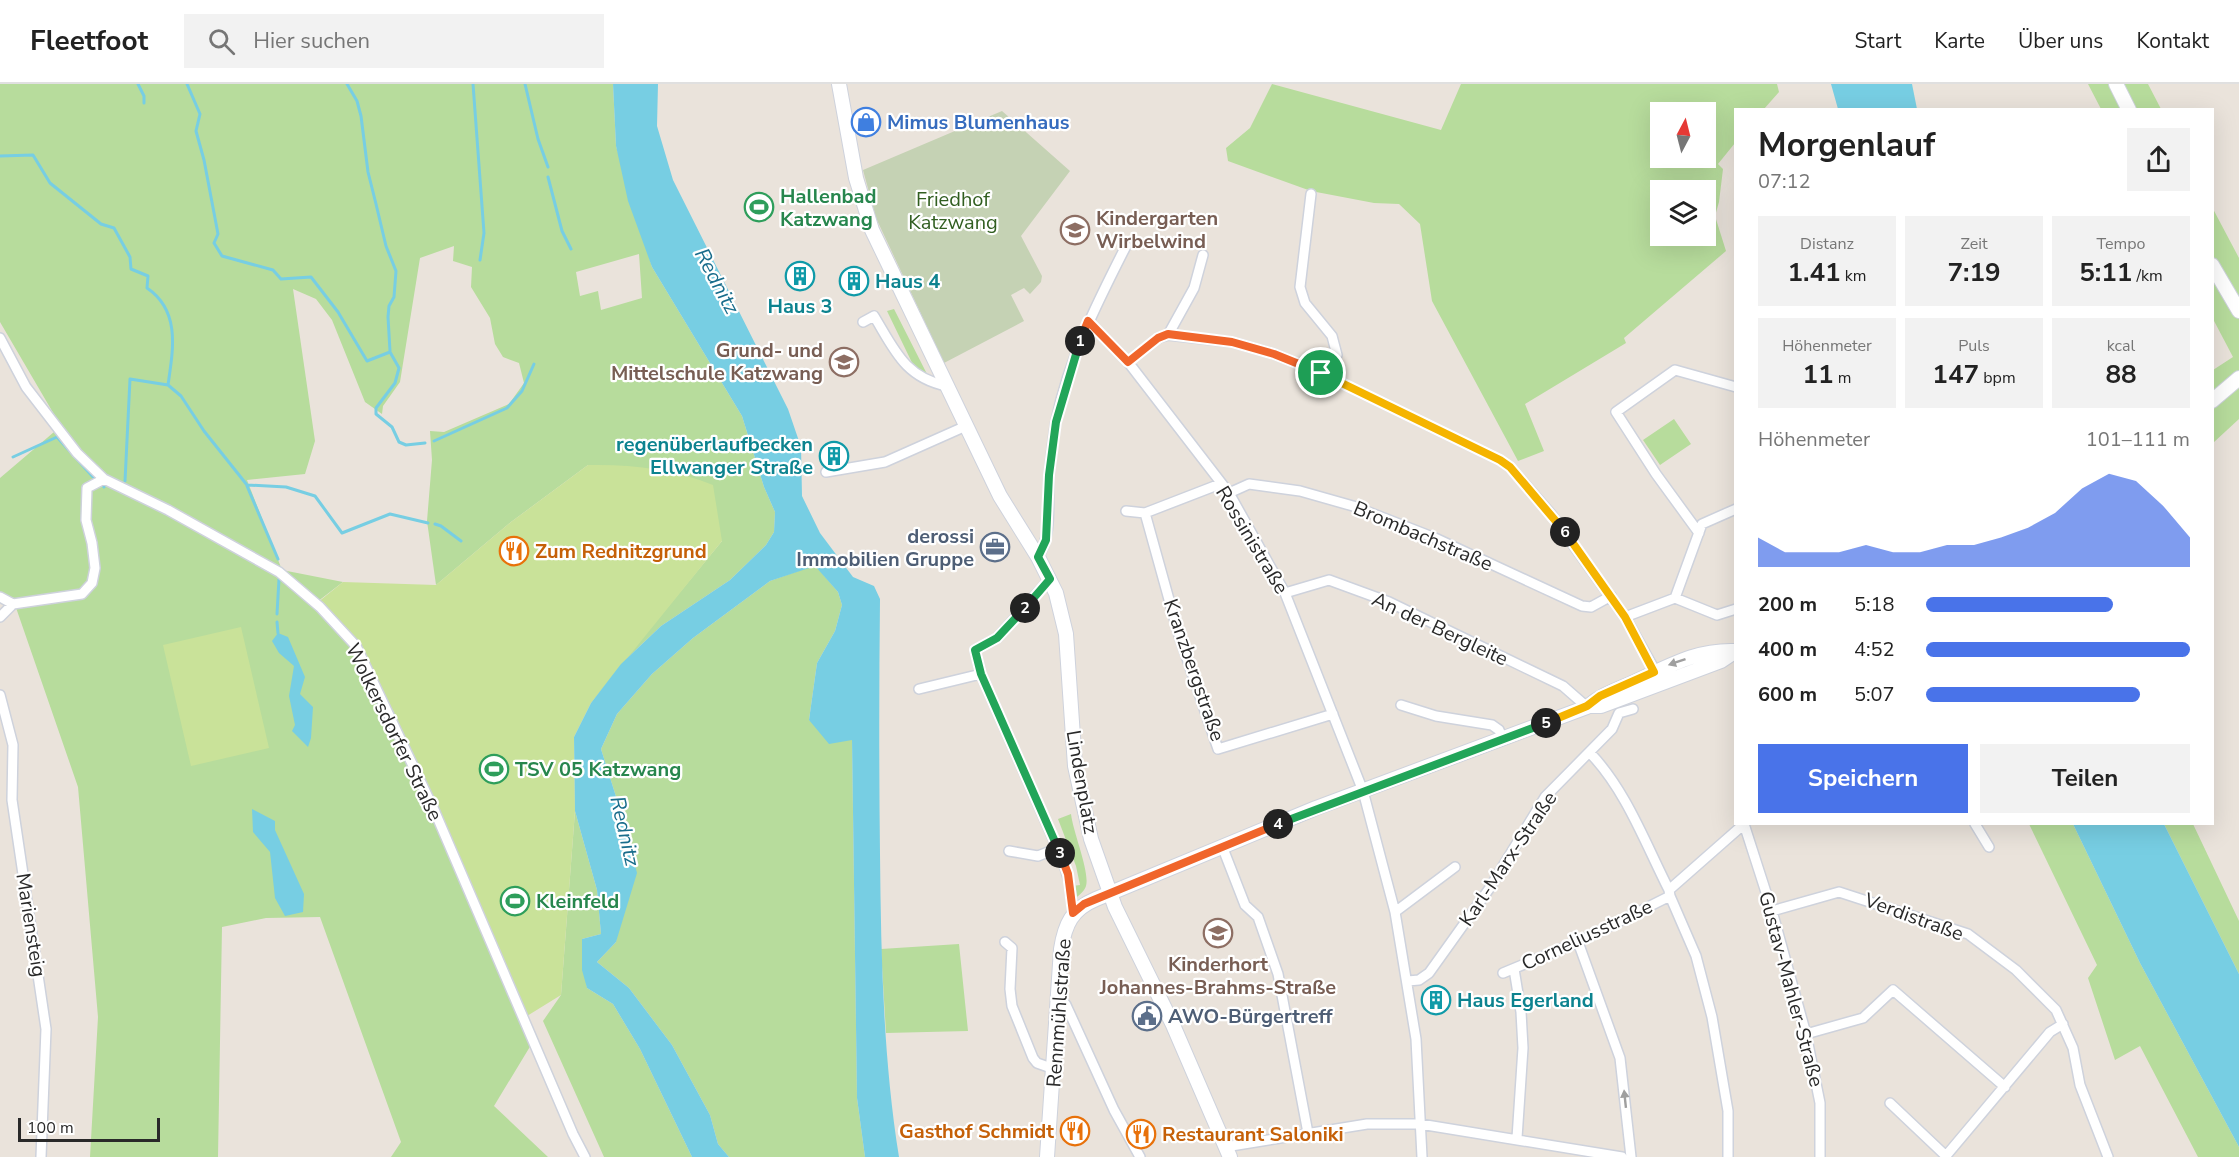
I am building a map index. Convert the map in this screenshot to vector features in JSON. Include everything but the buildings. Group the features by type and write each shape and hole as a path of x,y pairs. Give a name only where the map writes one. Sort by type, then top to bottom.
{"main road":[{"name":"Lindenplatz","path":"839,84 856,178 872,230 1006,508 1050,579 1064,618 1073,744 1079,787 1091,839 1109,893 1173,1025 1227,1152"},
{"path":"2116,84 2128,108"},
{"path":"2214,268 2239,311"},
{"path":"2214,399 2239,378"},
{"path":"1587,706 1600,696 1676,662 1715,651 1734,652"},
{"path":"1587,706 1601,706 1721,662 1734,653"},
{"name":"Rennmühlstraße","path":"1047,1157 1063,940 1073,913 1084,904 1222,846 1587,706"}],"street":[{"path":"1311,194 1300,287 1305,303 1332,336 1337,355 1332,365 1321,373"},
{"path":"1038,557 1046,540 1049,475 1056,422 1073,360 1088,321 1126,246"},
{"path":"1168,334 1194,288 1203,255"},
{"path":"863,322 874,316 901,360 912,372 927,381 946,386"},
{"name":"Rossinistraße","path":"1088,321 1128,362 1228,493 1285,593 1363,791 1395,912 1416,1039 1422,1157"},
{"path":"1128,362 1158,338 1168,334 1232,342 1274,354 1321,373 1500,460 1510,467 1551,514 1611,596 1625,617 1654,672 1665,682"},
{"name":"Wolkersdorfer Straße","path":"0,338 26,387 77,453 104,479 168,510 279,572 320,608 356,646 435,812 573,1134 585,1157"},
{"path":"1699,533 1656,474 1616,412 1675,370 1734,386"},
{"path":"826,472 885,462 966,426"},
{"path":"0,597 13,604 82,594 93,583 95,568 86,519 87,488 104,479"},
{"path":"1126,511 1145,513 1220,484"},
{"name":"Brombachstraße","path":"1228,493 1249,484 1300,491 1353,506 1435,538 1582,606 1591,607 1611,596"},
{"path":"1675,598 1702,524 1734,510"},
{"name":"Kranzbergstraße","path":"1145,513 1178,632 1218,749 1333,714"},
{"name":"Lindenplatz","path":"1050,579 997,638 975,650 981,674 1068,874 1073,913"},
{"name":"An der Bergleite","path":"1285,593 1329,580 1389,602 1563,686 1578,696 1587,706"},
{"path":"1625,617 1675,598 1717,615 1734,610"},
{"path":"0,617 13,604"},
{"path":"919,689 981,674"},
{"name":"Mariensteig","path":"0,695 12,745 12,800 46,1029 41,1157"},
{"path":"1401,705 1436,716 1492,725 1499,730 1503,739"},
{"name":"Karl-Marx-Straße","path":"1408,981 1419,980 1429,973 1489,889 1545,797 1612,729 1619,713 1633,709"},
{"path":"1590,753 1624,802 1669,893 1696,956 1712,1017 1728,1111 1728,1157"},
{"name":"Corneliusstraße","path":"1503,973 1578,942 1669,893 1743,825"},
{"name":"Gustav-Mahler-Straße","path":"1744,825 1772,911 1806,1034 1820,1103 1820,1157"},
{"path":"1976,825 1989,847"},
{"path":"1222,846 1243,900 1258,917 1278,974 1308,1133"},
{"path":"1009,851 1036,858 1058,848"},
{"path":"1395,912 1455,867"},
{"name":"Verdistraße","path":"1772,911 1839,892 1968,934 2016,970 2056,1010 2073,1048 2080,1085 2108,1157"},
{"path":"1005,942 1012,948 1010,989 1012,1006 1033,1058 1037,1063 1054,1068"},
{"path":"1578,942 1620,1058 1631,1157"},
{"path":"1514,969 1521,1012 1523,1048 1517,1138"},
{"path":"1806,1034 1863,1018 1893,990 2005,1087"},
{"path":"1058,995 1066,1005 1114,1110 1140,1157"},
{"path":"1890,1103 1945,1156 2050,1032 2063,1024"},
{"path":"1227,1152 1308,1133 1367,1125 1420,1124 1517,1138 1622,1157"}],"green space":[{"path":"0,84 613,84 616,146 652,267 742,416 764,487 775,512 774,532 766,545 730,580 661,626 621,664 722,541 588,465 511,522 436,585 427,521 432,460 430,431 444,432 509,404 524,383 519,363 503,357 495,344 490,318 471,287 472,267 453,261 454,246 420,258 400,382 383,406 382,414 365,402 332,320 316,299 293,289 315,441 305,474 247,480 282,570 343,582 317,602 360,649 527,1016 534,1040 494,1106 548,1157 391,1157 401,1142 320,917 266,918 222,927 218,1157 90,1157 98,1017 78,787 13,599 0,600 0,478 54,432 62,428 0,322","holes":["639,254 642,298 601,310 598,291 580,296 576,272"]},
{"path":"1272,84 1441,130 1461,84 1777,84 1779,92 1765,108 1734,108 1734,144 1718,164 1723,169 1716,212 1716,180 1650,180 1650,246 1716,246 1716,219 1726,251 1624,338 1626,343 1525,404 1544,451 1518,461 1432,301 1420,224 1399,204 1374,203 1311,191 1228,161 1226,148 1250,128"},
{"path":"2088,84 2148,84 2160,108 2100,108"},
{"name":"Friedhof Katzwang","path":"1002,111 1070,171 1021,236 1042,276 1041,282 1030,294 1024,288 1011,295 1024,321 944,363 876,218 863,170"},
{"path":"2214,211 2239,258 2239,419 2214,442 2214,369 2233,357 2214,321"},
{"path":"894,309 929,378 917,373 887,311"},
{"path":"1674,419 1691,444 1660,465 1643,440"},
{"name":"TSV 05 Katzwang","path":"588,465 620,465 652,469 683,475 713,485 722,541 591,703 574,737 575,811 561,995 527,1016 360,649 317,603 343,582 436,585 511,522"},
{"path":"815,565 838,592 842,605 835,631 817,663 809,720 852,740 857,1098 865,1157 729,1157 718,1144 710,1115 672,1045 629,988 597,962 616,942 625,825 601,749 617,714 652,674 693,638 770,581"},
{"path":"241,627 269,748 191,766 163,645"},
{"path":"575,811 597,890 601,934 582,939 587,988 613,1004 640,1049 692,1157 604,1157 543,1021 561,995"},
{"path":"1071,814 1087,880 1084,890 1073,900 1072,886 1080,885 1076,866 1058,819"},
{"path":"2029,825 2073,825 2140,963 2239,1147 2239,1157 2198,1157 2140,1046 2115,1060 2088,978 2097,965"},
{"path":"2164,825 2193,825 2239,921 2239,974"},
{"path":"959,944 968,1031 886,1033 881,949"}],"water":[{"name":"Rednitz","path":"613,84 658,84 657,126 673,180 788,409 801,447 802,496 820,533 853,577 874,586 880,599 879,790 882,968 889,1082 899,1157 865,1157 857,1098 852,740 829,744 809,720 817,663 835,631 842,605 838,592 815,566 770,581 693,638 652,674 617,714 601,749 625,825 637,873 616,942 597,962 629,988 672,1045 710,1115 718,1144 729,1157 692,1157 640,1049 613,1004 587,988 582,970 582,939 601,934 597,890 575,811 574,737 591,703 621,664 661,626 730,580 766,545 774,532 775,512 764,487 742,416 652,267 628,201 616,146"},
{"path":"1831,84 1912,84 1917,108 1838,108"},
{"path":"278,633 288,637 305,677 300,694 313,707 311,738 308,747 292,731 295,725 289,696 294,666 279,653 272,641"},
{"path":"252,809 275,821 275,830 304,894 303,912 285,916 275,898 270,852 253,832"},
{"path":"2073,825 2164,825 2239,974 2239,1147 2140,963"}],"waterway":[{"path":"138,84 144,96 144,103"},
{"path":"187,84 200,114 196,131 218,234 214,243 222,256 273,270 281,279 311,277 338,312 367,361 390,352 399,368 395,383 376,408 376,414 392,427 399,442 406,445 425,443"},
{"path":"347,84 357,101 361,116 368,172 386,246 396,271 394,297 389,306 388,317 390,351"},
{"path":"473,84 484,233 480,260"},
{"path":"525,84 538,139 548,167"},
{"path":"0,156 33,155 50,183 101,224 114,228 130,257 131,269 148,276 147,288 158,297 170,320 173,345 168,385"},
{"path":"548,177 562,231 571,249"},
{"path":"434,441 507,408 522,391 534,364"},
{"path":"125,481 130,379 168,385 181,396 204,431 247,485 286,487 315,496 342,533 390,514 428,523"},
{"path":"13,457 57,437 94,478"},
{"path":"247,486 278,559"},
{"path":"435,524 461,541"},
{"path":"277,614 279,579"},
{"path":"277,622 278,633"}],"place":[{"name":"Mimus Blumenhaus","path":"866,122"},
{"name":"Hallenbad Katzwang","path":"759,207"},
{"name":"Kindergarten Wirbelwind","path":"1075,230"},
{"name":"Haus 3","path":"800,276"},
{"name":"Haus 4","path":"854,281"},
{"name":"Grund- und Mittelschule Katzwang","path":"844,362"},
{"name":"regenüberlaufbecken Ellwanger Straße","path":"834,456"},
{"name":"derossi Immobilien Gruppe","path":"995,547"},
{"name":"Zum Rednitzgrund","path":"514,551"},
{"name":"TSV 05 Katzwang","path":"494,769"},
{"name":"Kleinfeld","path":"515,901"},
{"name":"Kinderhort Johannes-Brahms-Straße","path":"1218,933"},
{"name":"Haus Egerland","path":"1436,1000"},
{"name":"AWO-Bürgertreff","path":"1147,1016"},
{"name":"Gasthof Schmidt","path":"1075,1131"},
{"name":"Restaurant Saloniki","path":"1141,1134"}],"route":[{"path":"1088,321 1128,362 1158,338 1168,334 1232,342 1274,354 1321,373 1500,460 1510,467 1551,514 1611,596 1625,617 1654,672 1600,696 1587,706 1300,814 1084,904 1073,913 1068,874 981,674 975,650 997,638 1050,579 1038,557 1046,540 1049,475 1056,422 1073,360 1088,321"}]}
